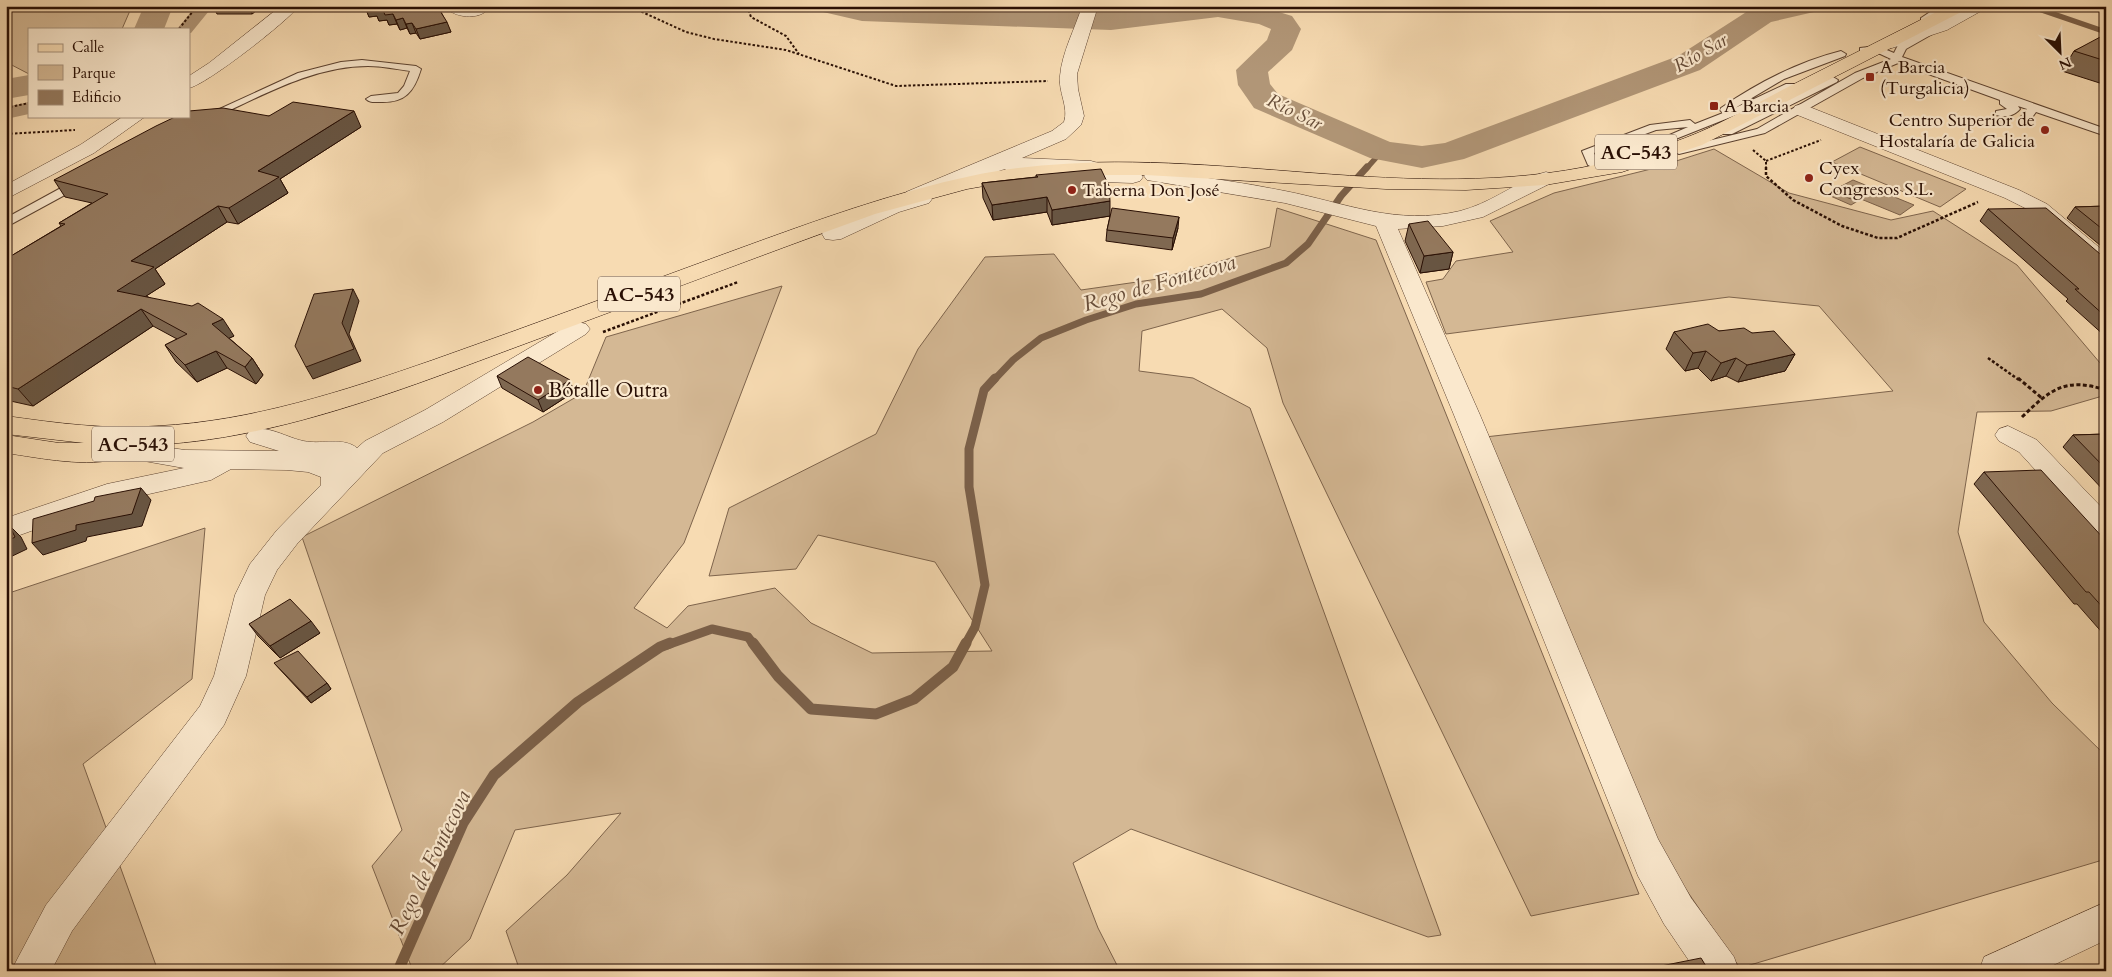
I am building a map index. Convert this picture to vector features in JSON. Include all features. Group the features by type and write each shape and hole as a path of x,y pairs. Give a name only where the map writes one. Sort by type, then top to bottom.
{"main road":[{"name":"AC-543","path":"1546,178 1594,165 1664,140 1940,6"},
{"name":"AC-543","path":"6,444 59,452 136,452 193,447 259,436 360,408 587,332 833,234 914,206 991,189 1049,181 1154,176 1411,183 1494,182 1546,178 1588,172 1640,161 1695,141 1861,55 1887,57 1962,6"},
{"name":"AC-543","path":"6,425 90,434 152,435 233,426 296,413 417,374 840,220 1009,168 1105,168 1274,178"},
{"name":"AC-543","path":"6,431 51,440 109,444 174,441 238,433 259,436"}],"street":[{"path":"190,82 214,67 291,6"},
{"path":"452,6 467,12 481,8"},
{"path":"1887,57 1941,26 1982,6"},
{"path":"833,234 912,202 1009,168 1053,142 1072,125 1075,118 1068,80 1089,11"},
{"path":"1802,110 2012,194 2040,208 2106,264"},
{"path":"6,193 44,173 130,121"},
{"path":"1053,142 1046,154 1053,161 1073,166"},
{"path":"909,198 962,175 1009,168 1073,166 1105,168"},
{"path":"1009,168 1133,177"},
{"path":"6,176 44,173"},
{"path":"1154,176 1290,198 1371,218 1434,220 1472,214 1493,207 1519,190 1546,178"},
{"path":"1371,218 1467,415 1661,887 1686,927 1720,971"},
{"path":"136,452 168,457 223,461 305,462 330,468 336,476 434,416 587,332"},
{"path":"2013,430 2106,530"},
{"path":"259,436 308,451 344,451 351,455 353,466"},
{"path":"6,530 107,494 196,474 214,468 223,461"},
{"path":"30,971 59,918 212,715 230,676 250,595 266,564 287,537 353,466"},
{"path":"1998,971 2106,920"}],"lane":[{"path":"1664,140 1747,107 1861,55 1946,6"},
{"path":"1941,26 1962,6"},
{"path":"1887,57 1979,96 2004,102 2029,112"},
{"path":"1640,161 1759,131 1802,110 1887,57"},
{"path":"1701,145 1853,70 1887,57 2029,112"},
{"path":"199,120 285,80 312,71 363,63 416,69 410,89 402,97 392,100 371,99"},
{"path":"2004,102 2015,109 2057,116 2106,133"},
{"path":"2000,113 2007,113 2015,109"},
{"path":"1594,165 1588,152 1654,127 1702,122"},
{"path":"6,223 88,178"}],"path":[{"path":"180,28 197,6"},
{"path":"629,6 686,32 799,55 896,86 1068,80"},
{"path":"747,6 751,17 783,34 793,42 799,55"},
{"path":"6,108 28,103"},
{"path":"6,134 130,121"},
{"path":"1766,161 1783,156 1823,138"},
{"path":"1749,145 1766,161 1766,176 1793,200 1842,226 1878,238 1897,238 1985,198"},
{"path":"587,332 747,279"},
{"path":"1988,358 2012,374 2043,399"},
{"path":"2013,430 2023,416 2059,386 2072,382 2093,385 2106,390"}],"green space":[{"path":"6,6 132,6 122,28 28,28 28,73 6,62"},
{"path":"1860,147 1966,189 1940,207 1832,162"},
{"path":"1714,149 1789,193 1891,220 1933,211 2017,265 2106,370 2106,395 2051,411 1977,412 1958,532 1984,622 2052,703 2106,756 2106,859 1740,968 1656,846 1485,437 1893,391 1819,306 1729,297 1446,334 1426,282 1443,279 1456,261 1513,252 1490,221 1554,193 1651,169"},
{"path":"1277,208 1376,240 1639,894 1531,916 1283,403 1267,348 1222,309 1142,331 1139,371 1193,378 1250,408 1441,935 1428,937 1131,829 1073,863 1098,928 1120,971 520,971 506,931 567,875 621,813 515,830 470,939 436,971 413,971 372,866 402,830 302,537 533,422 583,393 606,337 782,286 684,543 634,608 667,628 688,606 775,588 811,623 872,653 992,651 935,562 818,535 796,569 709,576 729,508 876,434 918,349 985,257 1054,254 1081,290 1158,279 1270,247"},
{"path":"205,528 192,679 83,764 158,971 6,971 6,594"}],"water":[{"path":"1853,180 1914,205 1900,215 1861,199 1851,205 1826,194"}],"building":[{"path":"373,6 437,6 447,22 416,29 412,23 406,24 403,18 396,20 393,14 385,15 383,10 375,11"},
{"path":"2104,35 2106,36 2106,61 2074,51"},
{"path":"293,102 354,111 258,171 279,177 229,208 218,206 131,261 154,267 117,291 192,306 198,303 223,319 212,324 252,358 245,367 216,351 185,365 165,345 187,334 141,309 18,389 6,386 6,259 65,224 59,223 108,194 54,180 173,118 190,118 190,111 223,108 269,116"},
{"path":"1101,169 1109,186 1110,201 1052,210 1047,197 992,205 982,183 1038,177 1036,175"},
{"path":"2106,206 2106,232 2075,207"},
{"path":"1112,208 1179,217 1173,238 1107,230"},
{"path":"2046,208 2106,259 2106,317 2075,289 2079,289 1988,209"},
{"path":"1428,221 1453,252 1424,256 1409,224"},
{"path":"353,289 342,323 354,349 306,367 295,346 314,294"},
{"path":"1708,324 1719,331 1744,328 1752,333 1774,331 1795,354 1747,365 1736,358 1721,363 1706,351 1693,353 1674,332"},
{"path":"528,357 570,380 538,400 497,376"},
{"path":"2106,434 2106,469 2073,435"},
{"path":"2041,470 2106,541 2106,611 2089,592 2086,592 1984,472"},
{"path":"141,488 132,514 76,525 76,530 32,543 33,519 94,501 95,497"},
{"path":"9,525 15,537 6,542 6,526"},
{"path":"290,599 311,621 270,646 249,624"},
{"path":"298,651 327,683 307,697 274,663"},
{"path":"1701,958 1709,971 1636,971"}],"waterway":[{"name":"Río Sar","path":"149,28 159,6"},
{"path":"186,28 205,6"},
{"name":"Río Sar","path":"833,6 862,12 1111,21 1218,8 1265,16 1282,22 1286,29 1281,44 1252,70 1254,85 1266,101 1382,151 1422,157 1452,152 1689,63 1761,15 1804,6"},
{"path":"2030,6 2106,32"},
{"name":"Río Sar","path":"6,89 28,85"},
{"path":"6,113 28,108"},
{"name":"Rego de Fontecova","path":"1366,169 1382,151"},
{"name":"Rego de Fontecova","path":"994,380 1013,360 1041,338 1086,320 1136,304 1201,294 1286,263 1308,244 1341,196 1367,167"},
{"name":"Rego de Fontecova","path":"965,645 975,627 985,585 969,487 969,449 984,390 995,378"},
{"name":"Rego de Fontecova","path":"667,645 712,629 748,637 754,645"},
{"name":"Rego de Fontecova","path":"398,971 463,823 494,775 578,702 660,647 670,643"},
{"name":"Rego de Fontecova","path":"753,643 778,676 811,709 876,714 914,699 953,667 966,643"}],"place":[{"name":"A Barcia (Turgalicia)","path":"1870,77"},
{"name":"A Barcia","path":"1714,106"},
{"name":"Centro Superior de Hostalaría de Galicia","path":"2045,130"},
{"name":"Cyex Congresos S.L.","path":"1809,178"},
{"name":"Taberna Don José","path":"1072,190"},
{"name":"Bótalle Outra","path":"538,390"}]}
